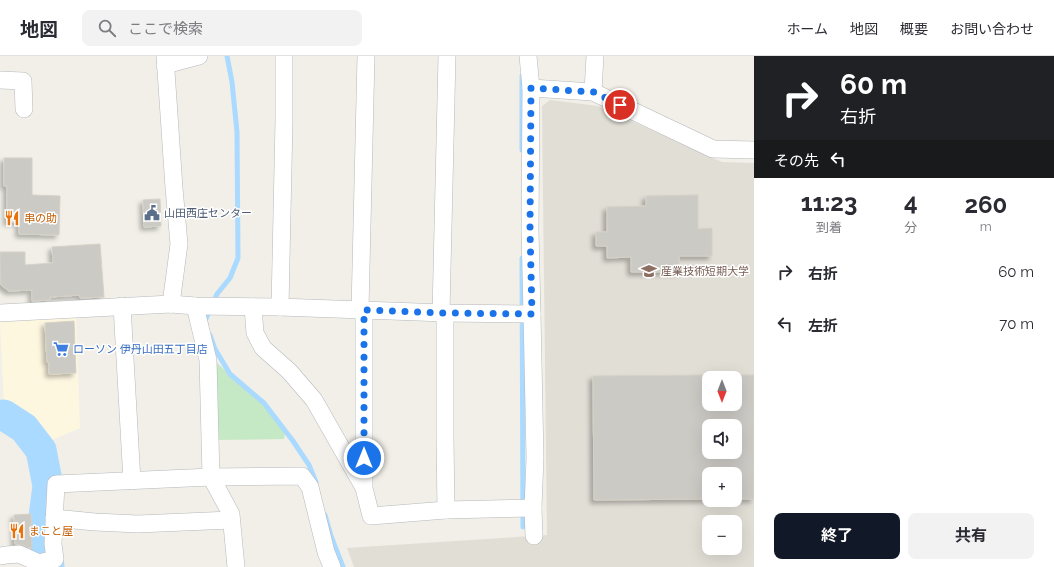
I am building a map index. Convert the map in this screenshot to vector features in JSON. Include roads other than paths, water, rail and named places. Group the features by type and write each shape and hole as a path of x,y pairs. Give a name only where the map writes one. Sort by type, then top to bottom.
{"street":[{"path":"172,304 179,244 165,61 199,56"},
{"path":"280,307 284,56"},
{"path":"366,56 362,310 364,488 371,516 446,510 533,508"},
{"path":"446,510 443,313 447,56"},
{"path":"528,56 531,88 530,230 535,458 533,508 534,536"},
{"path":"594,92 595,56"},
{"path":"0,80 23,81 24,109"},
{"path":"531,88 594,92 714,149 754,150"},
{"path":"0,313 172,304 443,313 532,314"},
{"path":"122,306 132,481"},
{"path":"206,306 211,477 231,514 236,567"},
{"path":"253,307 255,333 263,348 289,371 314,400 364,488"},
{"path":"0,556 19,554 39,563 55,559 53,544 56,484 211,477 302,476 310,488 326,552 332,567"},
{"path":"54,518 138,524 231,520"}],"waterway":[{"path":"206,324 205,321 217,294 230,278 238,258 237,132 232,82 227,56"},
{"path":"522,76 522,150"},
{"path":"522,258 523,527"},
{"path":"210,335 215,349 230,374 264,403 309,465 316,482"},
{"path":"4,415 24,428 41,450 48,486 44,517 49,567"},
{"path":"325,515 343,567"}],"place":[{"name":"山田西庄センター","path":"152,213"},
{"name":"串の助","path":"12,218"},
{"name":"産業技術短期大学","path":"649,271"},
{"name":"ローソン 伊丹山田五丁目店","path":"61,349"},
{"name":"まこと屋","path":"17,531"}]}
